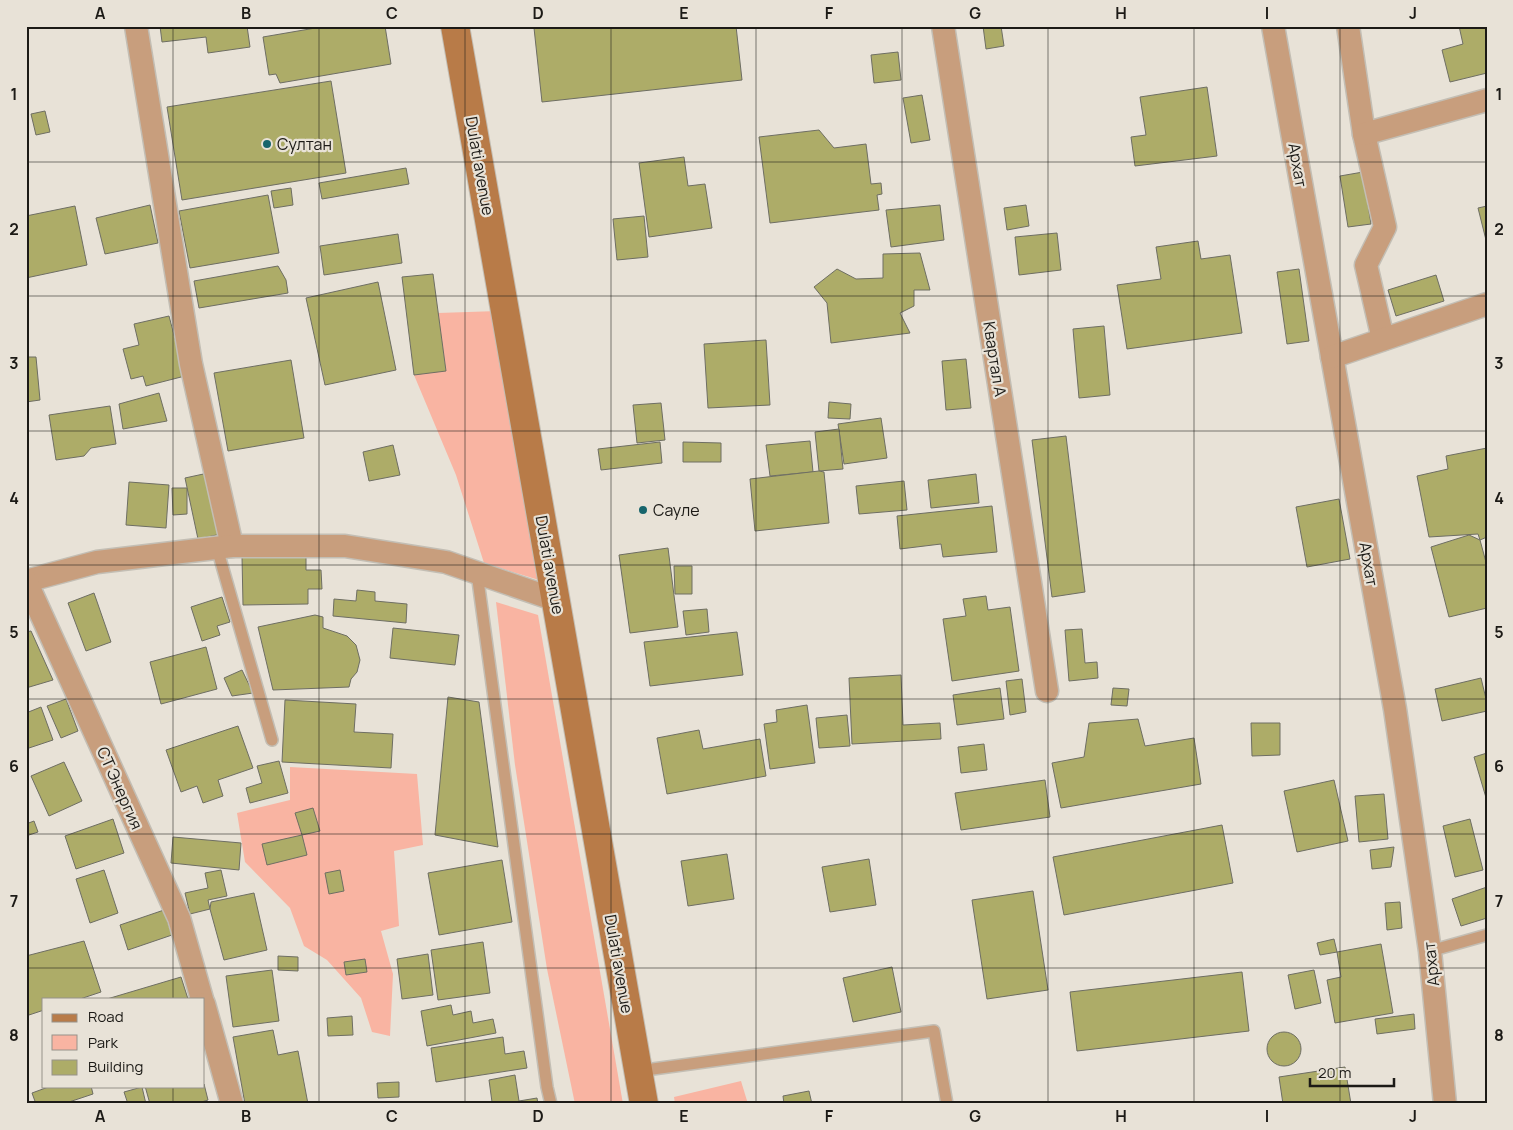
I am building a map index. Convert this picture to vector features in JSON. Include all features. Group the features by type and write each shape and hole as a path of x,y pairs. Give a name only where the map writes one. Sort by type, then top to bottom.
{"main road":[{"name":"Dulati avenue","path":"455,26 644,1104"}],"street":[{"path":"136,26 191,364 224,547"},
{"name":"Квартал А","path":"943,26 1047,691"},
{"name":"Архат","path":"1273,26 1394,708 1430,950 1445,1104"},
{"path":"1348,26 1364,134 1385,227 1366,265 1383,340"},
{"path":"1364,134 1487,100"},
{"path":"1332,357 1487,304"},
{"path":"26,581 97,562 224,547 346,546 446,562 556,600"},
{"name":"СТ Энергия","path":"26,581 179,918 202,998"},
{"path":"205,1008 232,1104"}],"lane":[{"path":"224,547 272,740"},
{"path":"477,573 545,1077 551,1104"},
{"path":"1430,950 1487,935"},
{"path":"638,1071 934,1031 947,1104"}],"green space":[{"path":"498,311 539,580 484,563 456,475 414,375 446,370 438,313"},
{"path":"496,602 538,615 623,1104 575,1104 547,969 515,765"},
{"path":"290,767 417,774 423,845 394,851 399,926 381,931 393,974 390,1036 372,1032 361,998 327,960 304,946 290,908 245,862 237,813 290,800"},
{"path":"741,1081 748,1104 675,1104 674,1097"}],"building":[{"path":"160,26 247,26 250,47 208,53 206,37 162,42"},
{"path":"327,26 385,26 391,64 280,83 276,74 269,75 263,37"},
{"path":"549,26 736,26 742,80 542,102 534,28"},
{"path":"983,26 1001,26 1004,46 986,49"},
{"path":"1459,26 1487,26 1487,73 1450,82 1442,50 1463,44"},
{"path":"898,52 901,80 874,83 871,55"},
{"path":"331,81 346,173 182,200 167,107"},
{"path":"1207,87 1217,156 1135,166 1131,137 1146,135 1140,97"},
{"path":"922,95 930,140 911,143 903,98"},
{"path":"45,111 50,132 36,135 31,114"},
{"path":"819,130 834,148 866,144 871,184 881,183 882,194 877,195 879,210 770,223 759,137"},
{"path":"684,157 688,186 705,184 712,228 649,237 639,163"},
{"path":"406,168 409,184 322,199 319,183"},
{"path":"1363,172 1371,224 1348,227 1340,176"},
{"path":"291,188 293,205 274,208 271,191"},
{"path":"268,195 279,253 190,268 179,211"},
{"path":"150,205 158,243 105,254 96,218"},
{"path":"940,205 944,240 891,247 886,210"},
{"path":"1026,205 1029,226 1007,230 1004,208"},
{"path":"75,206 87,265 26,278 26,216"},
{"path":"1487,206 1487,240 1486,240 1478,208"},
{"path":"644,216 648,257 617,260 613,219"},
{"path":"1057,233 1061,270 1019,275 1015,237"},
{"path":"398,234 402,263 324,275 320,246"},
{"path":"1198,241 1201,259 1230,255 1242,333 1127,349 1117,285 1161,279 1156,247"},
{"path":"920,253 930,290 914,290 914,306 900,313 910,333 831,343 827,303 814,287 837,269 856,279 883,278 883,254"},
{"path":"278,266 286,280 288,293 199,308 194,281"},
{"path":"1299,269 1309,341 1287,344 1277,272"},
{"path":"433,274 446,371 414,375 402,277"},
{"path":"1436,275 1444,301 1396,316 1388,290"},
{"path":"378,282 396,370 325,385 306,298"},
{"path":"169,316 185,376 146,386 143,376 131,379 123,349 139,345 134,324"},
{"path":"1104,326 1110,395 1079,398 1073,329"},
{"path":"766,340 770,405 708,408 704,344"},
{"path":"26,357 36,357 40,400 26,402"},
{"path":"966,359 971,408 946,410 942,361"},
{"path":"291,360 304,438 228,451 214,373"},
{"path":"159,393 167,421 123,429 119,404"},
{"path":"829,402 851,404 850,419 828,418"},
{"path":"661,403 665,440 637,443 633,405"},
{"path":"110,406 116,444 91,448 84,456 56,460 49,415"},
{"path":"881,418 887,458 844,464 838,424"},
{"path":"839,429 843,469 819,471 815,432"},
{"path":"1066,436 1085,592 1052,597 1032,440"},
{"path":"810,441 813,472 770,476 766,445"},
{"path":"660,442 662,463 601,470 598,449"},
{"path":"683,442 721,443 721,462 683,462"},
{"path":"393,445 400,475 369,481 363,452"},
{"path":"1487,448 1487,537 1480,540 1478,534 1429,537 1417,476 1448,469 1446,456"},
{"path":"824,472 829,523 755,531 750,479"},
{"path":"208,473 221,534 198,539 185,478"},
{"path":"976,474 979,503 931,508 928,480"},
{"path":"904,481 907,510 859,514 856,486"},
{"path":"129,482 169,485 166,528 126,525"},
{"path":"172,488 187,488 187,514 173,515"},
{"path":"1339,499 1350,559 1307,567 1296,507"},
{"path":"992,506 997,552 943,557 941,544 900,549 897,516"},
{"path":"1469,535 1480,540 1487,566 1487,608 1449,617 1431,547"},
{"path":"668,548 678,627 630,633 619,555"},
{"path":"306,556 306,570 321,570 322,589 308,589 308,604 243,605 242,557"},
{"path":"674,566 692,566 692,594 675,594"},
{"path":"357,590 375,592 375,601 407,604 406,623 333,616 334,599 356,601"},
{"path":"94,593 111,642 86,651 68,603"},
{"path":"986,596 988,610 1010,607 1019,671 952,681 943,619 966,616 963,599"},
{"path":"222,597 230,622 217,626 220,635 202,641 191,607"},
{"path":"707,609 709,632 686,635 683,611"},
{"path":"315,615 323,617 323,628 347,636 356,645 360,660 357,672 351,679 349,687 273,690 258,627"},
{"path":"393,628 459,635 455,665 390,658"},
{"path":"1082,629 1085,663 1097,662 1098,678 1069,681 1065,630"},
{"path":"31,631 53,680 26,688 26,632"},
{"path":"737,632 743,675 650,686 644,642"},
{"path":"206,647 217,689 161,704 150,662"},
{"path":"242,670 253,693 232,696 224,678"},
{"path":"901,675 903,725 940,723 941,739 852,744 849,678"},
{"path":"1481,678 1487,711 1442,721 1435,689"},
{"path":"1022,679 1026,712 1010,715 1006,681"},
{"path":"1000,688 1004,719 957,725 953,695"},
{"path":"1113,688 1129,689 1127,706 1111,705"},
{"path":"448,697 479,702 498,847 435,835"},
{"path":"66,699 78,731 61,738 47,706"},
{"path":"285,700 356,704 354,732 393,734 391,768 282,762"},
{"path":"807,705 815,763 770,769 764,724 777,722 776,710"},
{"path":"41,707 53,740 26,749 26,713"},
{"path":"847,715 850,746 819,748 816,718"},
{"path":"1138,719 1145,746 1194,738 1201,784 1061,808 1052,763 1084,757 1089,723"},
{"path":"1251,723 1280,723 1280,755 1252,756"},
{"path":"238,726 253,768 218,780 223,796 203,803 197,786 181,792 166,750"},
{"path":"699,730 703,749 760,739 766,776 667,794 657,738"},
{"path":"984,744 987,770 961,773 958,747"},
{"path":"1487,753 1487,801 1474,757"},
{"path":"279,761 288,793 250,803 246,788 262,783 257,766"},
{"path":"64,762 82,801 49,816 31,776"},
{"path":"1045,780 1050,817 961,830 955,793"},
{"path":"1334,780 1348,841 1297,852 1284,791"},
{"path":"1384,794 1388,839 1359,842 1355,796"},
{"path":"313,808 320,831 302,835 295,813"},
{"path":"113,819 124,853 76,869 65,836"},
{"path":"1470,819 1483,870 1455,877 1443,826"},
{"path":"34,821 38,832 26,836 26,824"},
{"path":"1222,825 1233,883 1064,915 1053,857"},
{"path":"302,835 307,855 267,865 262,844"},
{"path":"173,837 241,843 239,870 171,863"},
{"path":"1394,847 1391,867 1372,869 1370,850"},
{"path":"727,854 734,899 688,906 681,861"},
{"path":"869,859 876,905 830,912 822,867"},
{"path":"502,860 512,922 439,935 428,873"},
{"path":"104,870 118,913 90,923 76,879"},
{"path":"221,870 227,896 208,900 210,909 190,914 185,893 208,888 205,873"},
{"path":"340,870 344,891 329,894 325,873"},
{"path":"1487,887 1487,918 1461,926 1452,899"},
{"path":"1033,891 1048,990 987,999 972,900"},
{"path":"254,893 267,950 224,960 210,909 211,902"},
{"path":"1400,902 1402,928 1387,930 1385,903"},
{"path":"164,910 172,935 128,950 120,925"},
{"path":"1334,939 1337,952 1320,955 1317,943"},
{"path":"84,941 101,992 83,998 42,998 42,1011 29,1015 26,1005 26,956"},
{"path":"483,942 490,993 438,1000 431,950"},
{"path":"1381,944 1393,1013 1335,1023 1327,980 1341,977 1337,952"},
{"path":"428,954 433,995 402,999 397,959"},
{"path":"278,956 298,957 298,971 278,970"},
{"path":"365,959 367,972 346,975 344,962"},
{"path":"892,967 901,1012 853,1022 843,978"},
{"path":"272,970 279,1021 233,1027 226,976"},
{"path":"1314,970 1321,1003 1295,1009 1288,975"},
{"path":"1242,972 1249,1031 1077,1051 1070,992"},
{"path":"181,977 188,998 110,998"},
{"path":"451,1005 453,1015 471,1011 473,1023 493,1019 496,1033 427,1046 421,1011"},
{"path":"1414,1014 1415,1029 1377,1034 1375,1019"},
{"path":"352,1016 353,1035 328,1036 327,1018"},
{"path":"273,1030 278,1055 298,1051 308,1104 245,1104 233,1037"},
{"path":"1284,1032 1291,1033 1296,1037 1300,1042 1300,1056 1296,1061 1291,1065 1284,1066 1277,1065 1272,1061 1268,1056 1267,1049 1268,1042 1272,1037 1277,1033"},
{"path":"503,1037 505,1054 524,1051 527,1068 436,1082 431,1048"},
{"path":"1345,1067 1351,1104 1283,1104 1279,1077"},
{"path":"515,1075 519,1101 537,1098 538,1104 482,1104 492,1102 489,1080"},
{"path":"399,1082 399,1097 378,1098 377,1083"},
{"path":"46,1088 92,1088 93,1094 63,1104 36,1104 32,1093"},
{"path":"142,1088 146,1104 128,1104 124,1092"},
{"path":"146,1088 205,1088 208,1100 195,1104 150,1104"},
{"path":"809,1091 812,1104 784,1104 783,1096"}],"place":[{"name":"Султан","path":"267,144"},
{"name":"Сауле","path":"643,510"}]}
